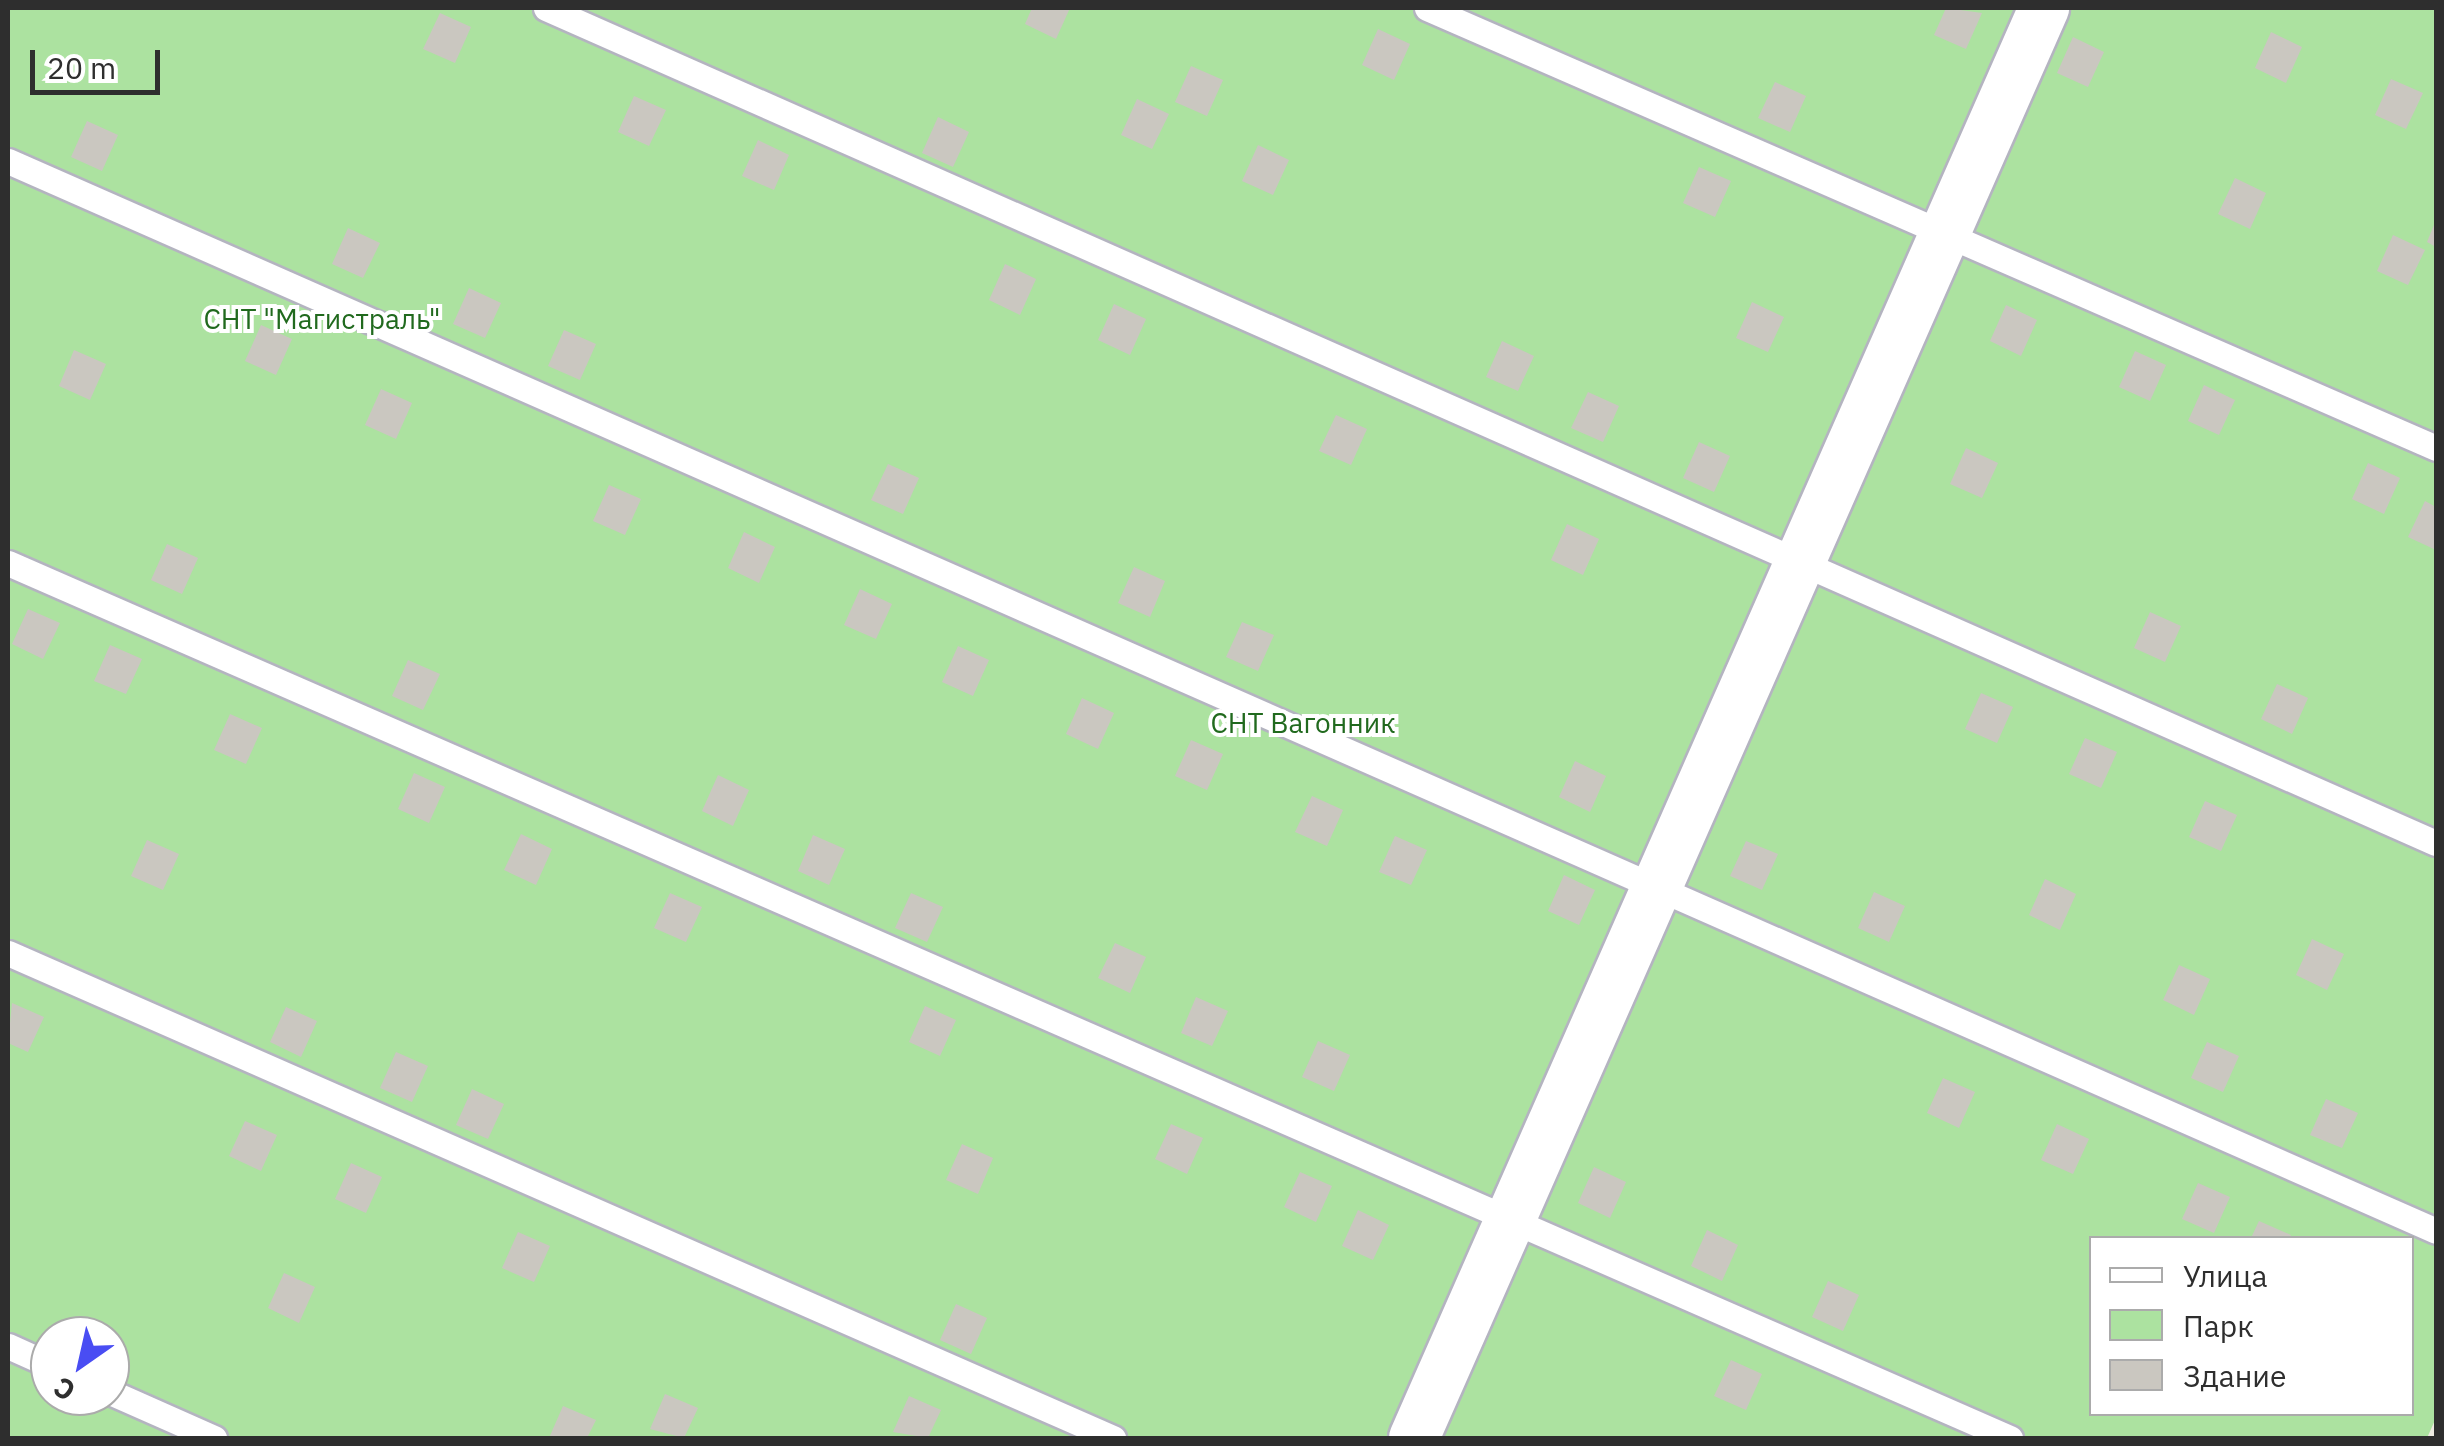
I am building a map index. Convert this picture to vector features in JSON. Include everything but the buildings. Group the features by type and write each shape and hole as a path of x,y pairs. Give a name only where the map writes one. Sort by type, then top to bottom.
{"street":[{"path":"1414,1438 2044,8"}],"lane":[{"path":"546,8 2436,843"},
{"path":"1426,8 2436,448"},
{"path":"8,161 2436,1232"},
{"path":"8,562 2010,1438"},
{"path":"8,953 1113,1438"},
{"path":"130,1401 214,1438"}],"green space":[{"name":"СНТ Вагонник","path":"8,8 2436,8 2436,1418 2427,1438 8,1438"}],"park label":[{"name":"СНТ \"Магистраль\"","path":"322,319"}]}
